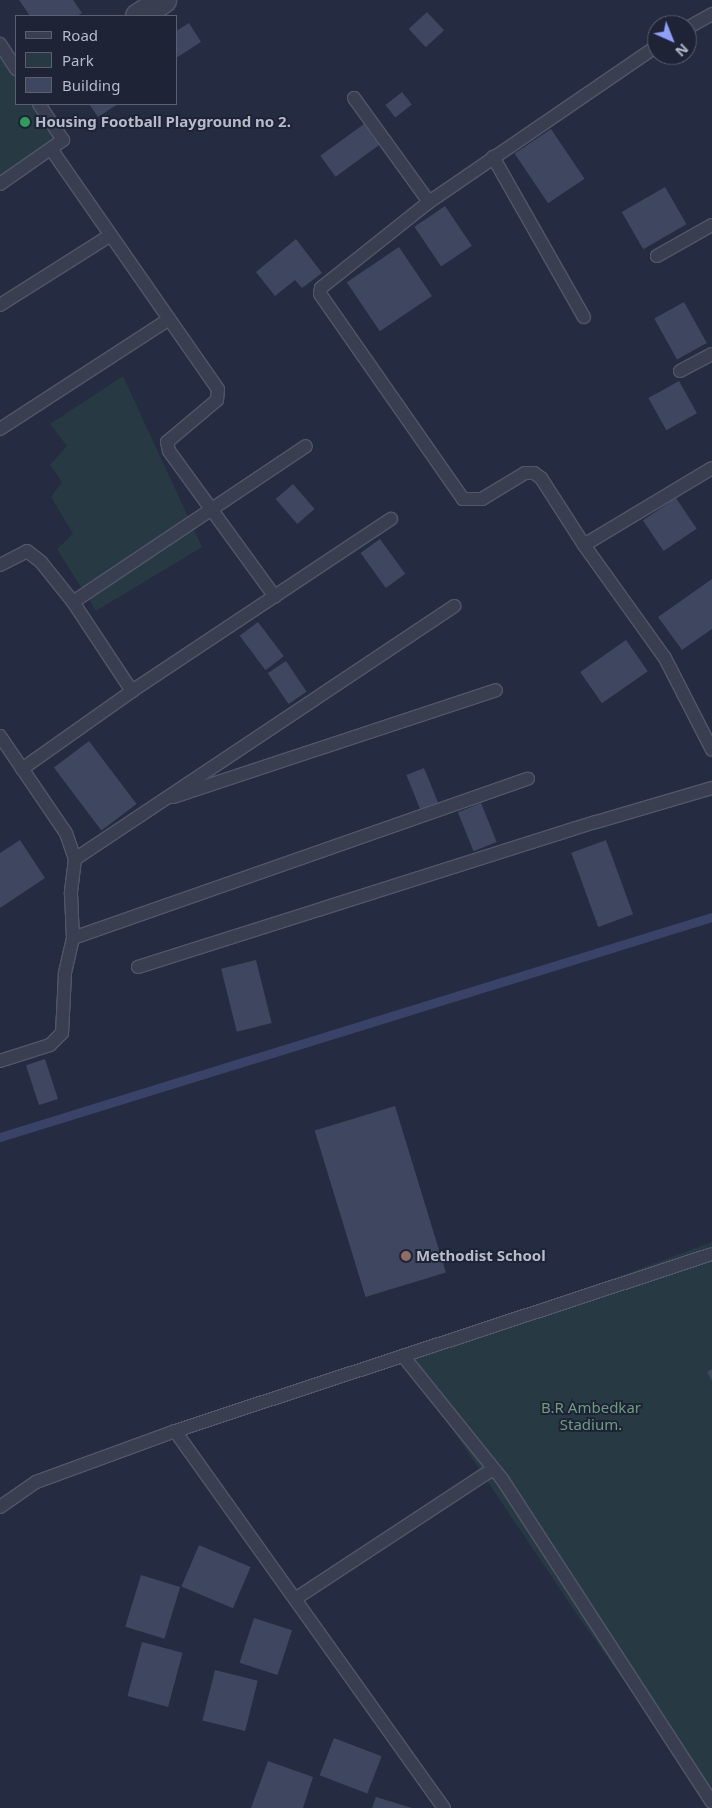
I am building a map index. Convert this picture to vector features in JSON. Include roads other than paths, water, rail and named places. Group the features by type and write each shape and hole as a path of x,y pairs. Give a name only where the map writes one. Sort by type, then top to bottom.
{"street":[{"path":"140,15 163,0"}],"lane":[{"path":"697,22 712,14"},
{"path":"0,44 15,67"},
{"path":"647,53 429,202 321,288 320,294 463,499 482,499 525,473 534,473 541,478 584,545 665,658 712,750"},
{"path":"354,98 429,202"},
{"path":"0,184 63,140 40,105"},
{"path":"51,148 109,236 218,389 217,400 167,442 169,451 209,510 275,597"},
{"path":"494,157 584,317"},
{"path":"657,256 712,225"},
{"path":"0,305 109,236"},
{"path":"0,430 168,320"},
{"path":"680,371 712,354"},
{"path":"73,602 306,446"},
{"path":"584,545 712,468"},
{"path":"22,769 132,691 391,519"},
{"path":"0,565 27,551 41,562 73,602 132,691"},
{"path":"75,859 157,802 454,606"},
{"path":"157,802 496,690"},
{"path":"0,736 66,833 75,859 71,894 73,938 65,974 62,1033 50,1045 0,1061"},
{"path":"73,938 528,779"},
{"path":"138,967 596,822 712,788"},
{"path":"0,1507 36,1482 175,1431 712,1254"},
{"path":"403,1356 493,1469 548,1547 712,1802"},
{"path":"175,1431 444,1808"},
{"path":"295,1599 493,1469"}],"waterway":[{"path":"0,1137 712,917"}],"place":[{"name":"Housing Football Playground no 2.","path":"25,122"},
{"name":"Methodist School","path":"406,1256"}],"park label":[{"name":"B.R Ambedkar Stadium.","path":"591,1416"}]}
